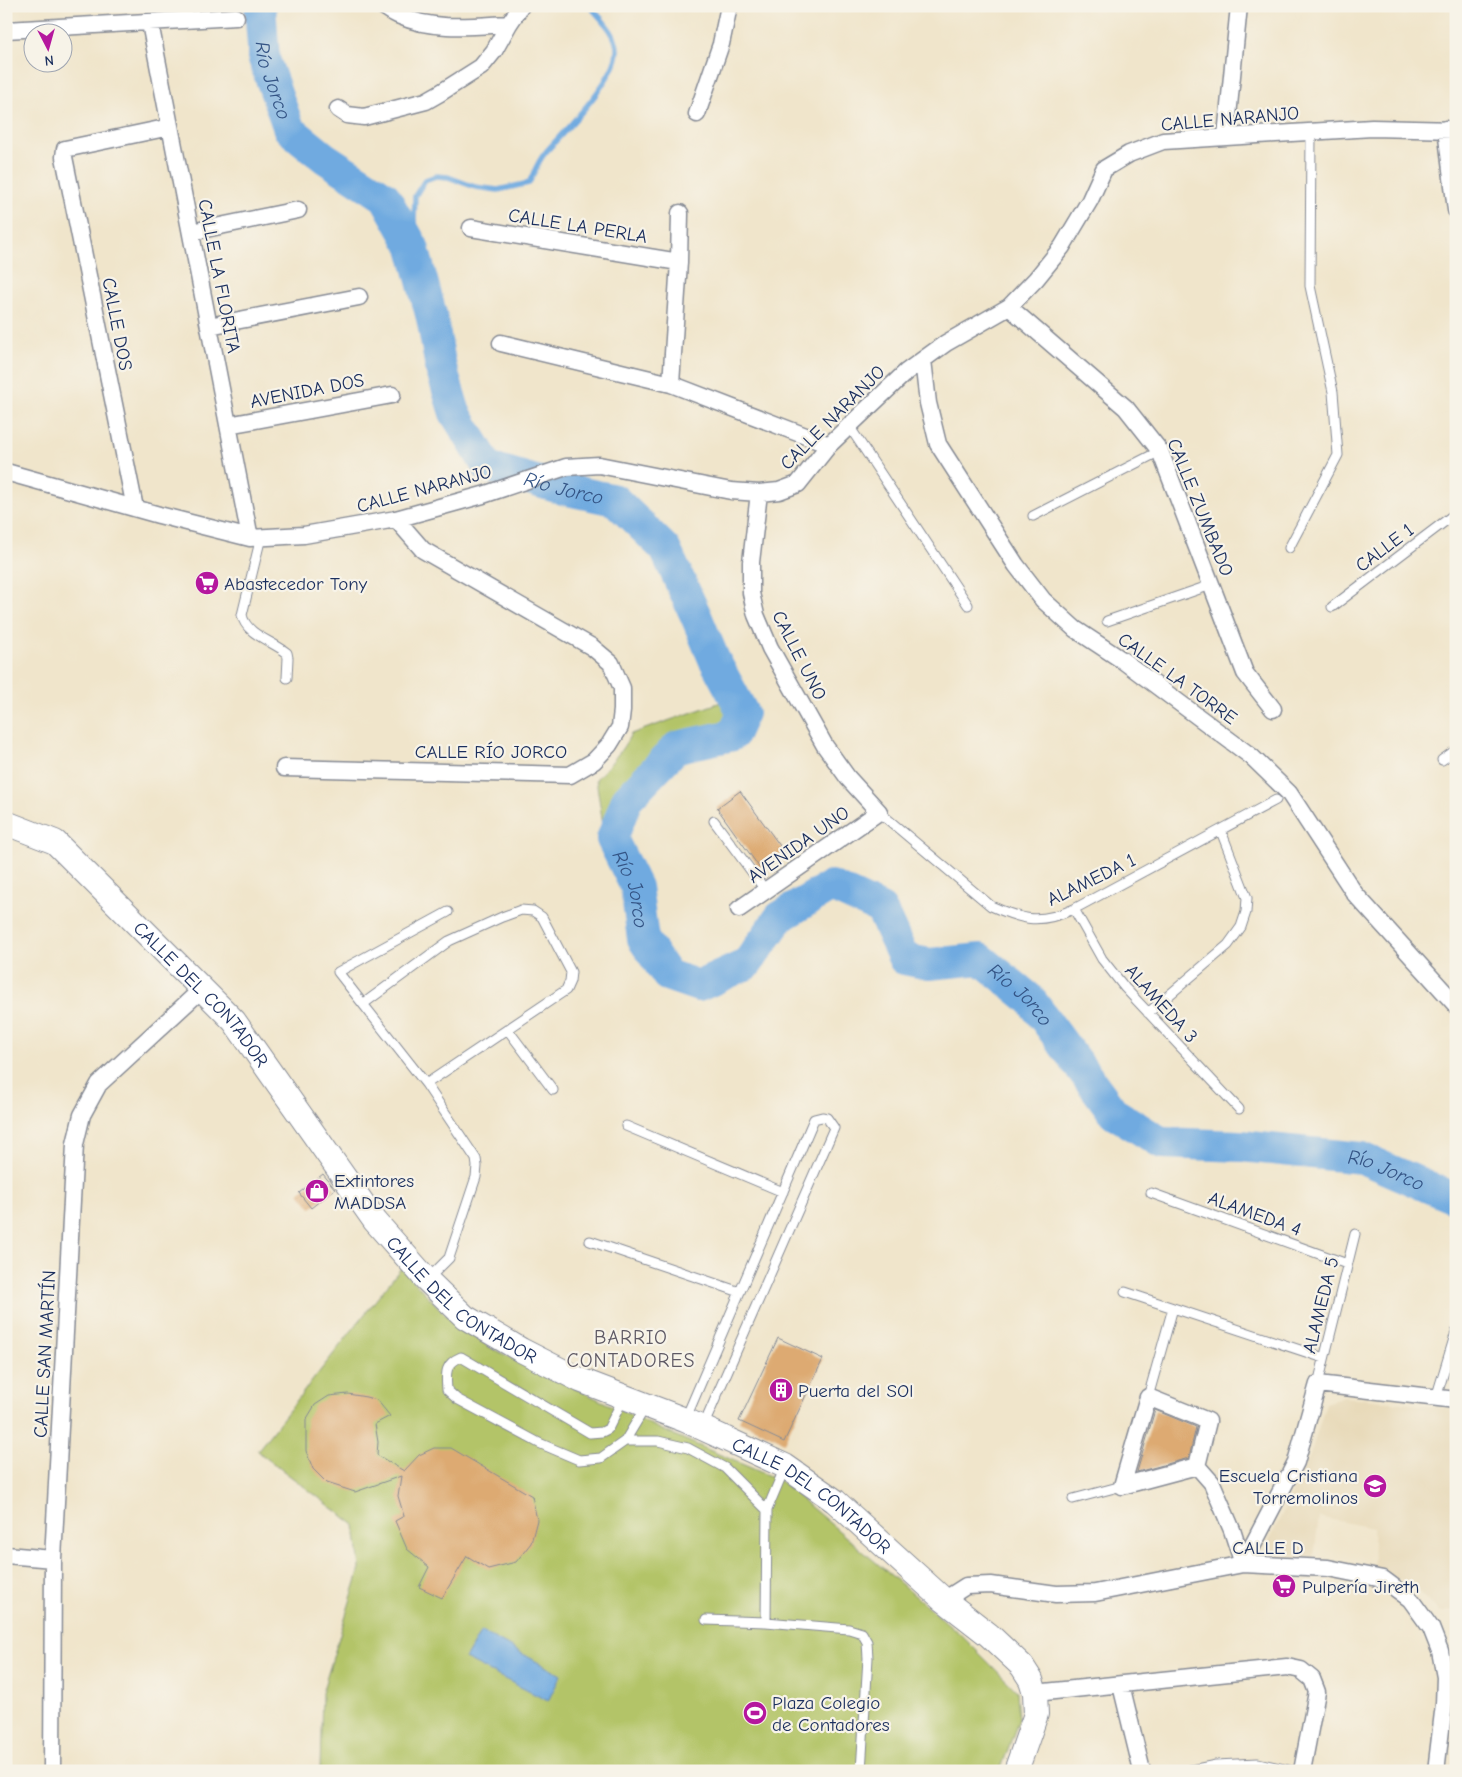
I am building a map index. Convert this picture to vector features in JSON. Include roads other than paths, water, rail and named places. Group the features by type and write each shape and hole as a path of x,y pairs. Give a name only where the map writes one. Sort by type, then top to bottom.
{"street":[{"path":"383,6 400,16 437,25 465,27 509,24"},
{"path":"338,109 347,115 364,117 426,100 481,68 494,51 521,6"},
{"path":"697,114 721,44 729,6"},
{"path":"1226,136 1239,6"},
{"path":"6,30 236,17"},
{"name":"CALLE LA FLORITA","path":"150,22 228,425 256,537"},
{"name":"CALLE DOS","path":"135,508 64,157 65,149 170,127"},
{"name":"CALLE NARANJO","path":"6,472 159,515 256,537 304,535 396,519 483,495 566,467 599,465 731,492 759,493 779,491 798,484 829,445 906,372 946,344 1009,307 1036,279 1062,246 1090,200 1104,169 1129,154 1163,141 1226,136 1372,128 1451,130"},
{"path":"1451,130 1456,210"},
{"path":"191,232 298,210"},
{"path":"671,384 679,262 680,213"},
{"name":"CALLE LA PERLA","path":"471,228 679,262"},
{"path":"209,326 359,297"},
{"name":"CALLE ZUMBADO","path":"1009,307 1126,408 1160,451 1245,673 1274,709"},
{"path":"501,342 671,384 829,445"},
{"name":"CALLE LA TORRE","path":"923,360 928,404 938,444 1016,565 1043,600 1075,630 1122,660 1252,757 1289,793 1355,894 1456,1005"},
{"name":"AVENIDA DOS","path":"228,425 392,394"},
{"name":"CALLE UNO","path":"759,493 751,562 751,593 756,614 770,648 825,746 848,778 879,812"},
{"name":"CALLE RÍO JORCO","path":"284,768 570,775 594,761 610,745 620,727 622,688 611,664 592,647 423,550 396,519"},
{"name":"AVENIDA UNO","path":"740,909 879,812"},
{"name":"CALLE DEL CONTADOR","path":"6,823 54,842 234,1022 375,1221 427,1280 465,1317 521,1350 580,1380 694,1424 786,1466 835,1501 944,1600 989,1634 1022,1666 1031,1680 1035,1693 1036,1714 1016,1771"},
{"name":"CALLE SAN MARTÍN","path":"52,1771 53,1559 75,1144 82,1115 99,1084 202,989"},
{"path":"1243,1564 1296,1462 1318,1384 1456,1400"},
{"path":"1122,1486 1148,1397 1208,1421 1198,1466"},
{"path":"1198,1466 1212,1483 1232,1530 1243,1564"},
{"path":"1122,1486 1198,1466"},
{"path":"6,1555 53,1559"},
{"name":"CALLE D","path":"944,1600 966,1586 990,1585 1056,1594 1095,1593 1243,1564 1328,1568 1383,1579 1410,1599 1431,1628 1440,1651 1445,1677 1444,1704 1436,1771"},
{"path":"1035,1693 1287,1667 1301,1670 1312,1679 1317,1692 1302,1771"},
{"path":"1121,1685 1142,1771"}],"lane":[{"path":"1289,548 1338,455 1334,392 1310,286 1311,131"},
{"path":"849,426 968,605"},
{"path":"1033,516 1160,451"},
{"name":"CALLE 1","path":"1332,607 1456,513"},
{"path":"256,537 242,615 243,621 248,628 286,653 288,658 287,678"},
{"path":"1108,622 1211,585"},
{"path":"1442,760 1456,750"},
{"name":"ALAMEDA 1","path":"879,812 991,906 1025,919 1054,918 1074,909 1276,800"},
{"path":"714,821 766,891"},
{"path":"1148,1013 1228,945 1241,927 1246,912 1247,898 1221,830"},
{"name":"ALAMEDA 3","path":"1074,909 1102,959 1148,1013 1239,1109"},
{"path":"363,1004 449,941 521,910 533,911 542,917 571,972 566,990 426,1084"},
{"path":"427,1280 449,1258 476,1177 476,1159 426,1084 338,972 448,912"},
{"path":"508,1030 553,1090"},
{"path":"827,1118 834,1128 694,1424 740,1292 814,1119 827,1118"},
{"path":"626,1126 783,1192"},
{"name":"ALAMEDA 4","path":"1151,1193 1347,1264"},
{"name":"ALAMEDA 5","path":"1318,1384 1354,1234"},
{"path":"590,1240 740,1292"},
{"path":"1125,1292 1324,1358"},
{"path":"1148,1397 1173,1308"},
{"path":"1436,1398 1456,1332"},
{"path":"635,1401 608,1429 602,1432 590,1433 461,1357 453,1360 448,1366 447,1390 457,1399 540,1443 579,1460 601,1458 626,1442 658,1441 688,1448 725,1468 768,1510"},
{"path":"626,1442 635,1401"},
{"path":"766,1622 768,1510 786,1466"},
{"path":"1073,1499 1122,1486"},
{"path":"706,1620 766,1622 849,1629 862,1633 868,1642 868,1658 861,1771"},
{"path":"1186,1771 1216,1765 1258,1763 1293,1771"}],"water":[{"path":"481,1631 561,1675 548,1701 465,1659"}],"waterway":[{"name":"Río Jorco","path":"260,6 264,59 289,129 325,158 385,197 413,247 432,318 441,368 455,413 488,467 563,489 615,500 665,549 714,659 743,713 733,735 677,747 627,799 612,839 636,887 643,939 667,975 699,986 747,964 780,917 831,886 881,909 904,959 929,964 981,959 1030,999 1114,1113 1162,1143 1241,1146 1362,1158 1456,1199"},
{"path":"413,247 415,196 425,180 436,176 448,177 475,187 498,190 529,183 543,156 588,105 608,76 617,51 617,45 612,32 590,6"}],"place":[{"name":"Abastecedor Tony","path":"207,583"},
{"name":"Extintores MADDSA","path":"317,1191"},
{"name":"Puerta del SOl","path":"781,1390"},
{"name":"Escuela Cristiana Torremolinos","path":"1375,1486"},
{"name":"Pulpería Jireth","path":"1284,1586"},
{"name":"Plaza Colegio de Contadores","path":"755,1713"}],"district":[{"name":"BARRIO CONTADORES","path":"631,1348"}]}
